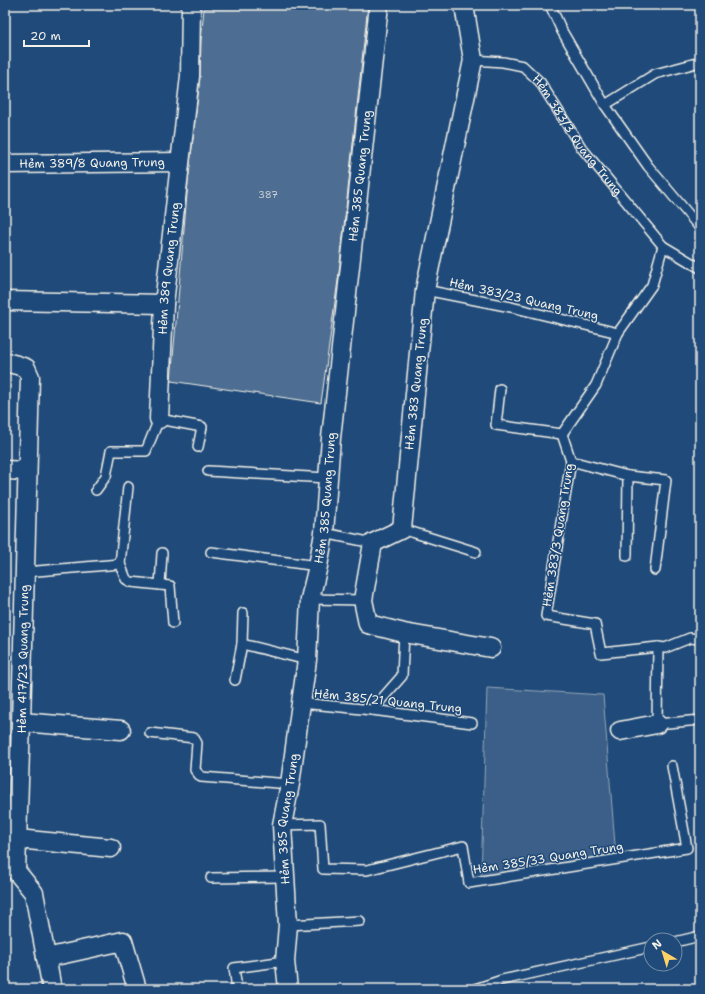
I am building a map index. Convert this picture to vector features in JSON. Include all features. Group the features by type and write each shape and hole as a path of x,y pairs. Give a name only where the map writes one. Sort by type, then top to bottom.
{"street":[{"name":"Hẻm 389 Quang Trung","path":"160,419 164,304 190,76 191,5"},
{"name":"Hẻm 385 Quang Trung","path":"288,989 285,961 288,925 282,825 290,784 307,660 310,599 324,533 327,478 379,5"},
{"name":"Hẻm 383 Quang Trung","path":"402,529 425,290 472,60 464,5"},
{"name":"Hẻm 389/8 Quang Trung","path":"5,164 180,162"},
{"path":"5,301 164,304"},
{"name":"Hẻm 417/23 Quang Trung","path":"5,362 17,364 26,368 30,377 25,572 16,733 17,839 10,872 34,893 52,989"},
{"path":"5,470 27,471"},
{"path":"402,529 373,543 363,600 368,624 404,633 491,648"},
{"path":"620,732 657,724"},
{"path":"16,733 121,730"},
{"path":"17,839 111,848"},
{"path":"46,958 123,941 137,989"}],"lane":[{"path":"550,5 562,31 605,105 648,166 700,228"},
{"name":"Hẻm 383/3 Quang Trung","path":"472,60 503,62 522,66 540,82 580,147 663,246 700,268"},
{"path":"605,105 655,74 700,62"},
{"path":"500,389 496,425 562,434 596,385 618,333 652,285 663,246"},
{"name":"Hẻm 383/23 Quang Trung","path":"425,290 511,307 618,333"},
{"path":"160,419 202,427 198,447"},
{"name":"Hẻm 389 Quang Trung","path":"96,490 106,476 111,451 146,451 160,419"},
{"name":"Hẻm 383/3 Quang Trung","path":"562,434 571,461 546,616 595,624 601,653 658,647"},
{"path":"571,461 628,476 666,480 655,570"},
{"path":"208,471 327,478"},
{"path":"627,556 628,476"},
{"path":"128,486 120,564 126,579 131,582 170,586 173,623"},
{"path":"402,529 476,552"},
{"path":"324,533 373,543"},
{"path":"211,552 318,566"},
{"path":"160,585 162,554"},
{"path":"25,572 120,564"},
{"path":"310,599 363,600"},
{"path":"235,680 242,644 243,613"},
{"path":"372,710 402,676 404,633"},
{"path":"700,639 690,638 665,648 658,647 657,724 700,720"},
{"path":"242,644 307,660"},
{"name":"Hẻm 385/21 Quang Trung","path":"301,703 372,710 472,723"},
{"path":"150,733 194,738 198,743 195,770 201,777 290,784"},
{"name":"Hẻm 385/33 Quang Trung","path":"282,825 320,824 323,869 367,870 463,846 469,883 687,848 672,766"},
{"path":"211,878 285,877"},
{"path":"288,925 360,921"},
{"path":"683,940 700,936"},
{"path":"476,989 502,980 643,949"},
{"path":"237,989 234,968 285,961"}],"shaded area":[{"path":"487,688 603,695 616,857 481,877"},
{"path":"700,983 700,989 664,989"}],"building":[{"path":"368,5 339,273 321,403 171,381 188,182 200,77 204,8"}]}
